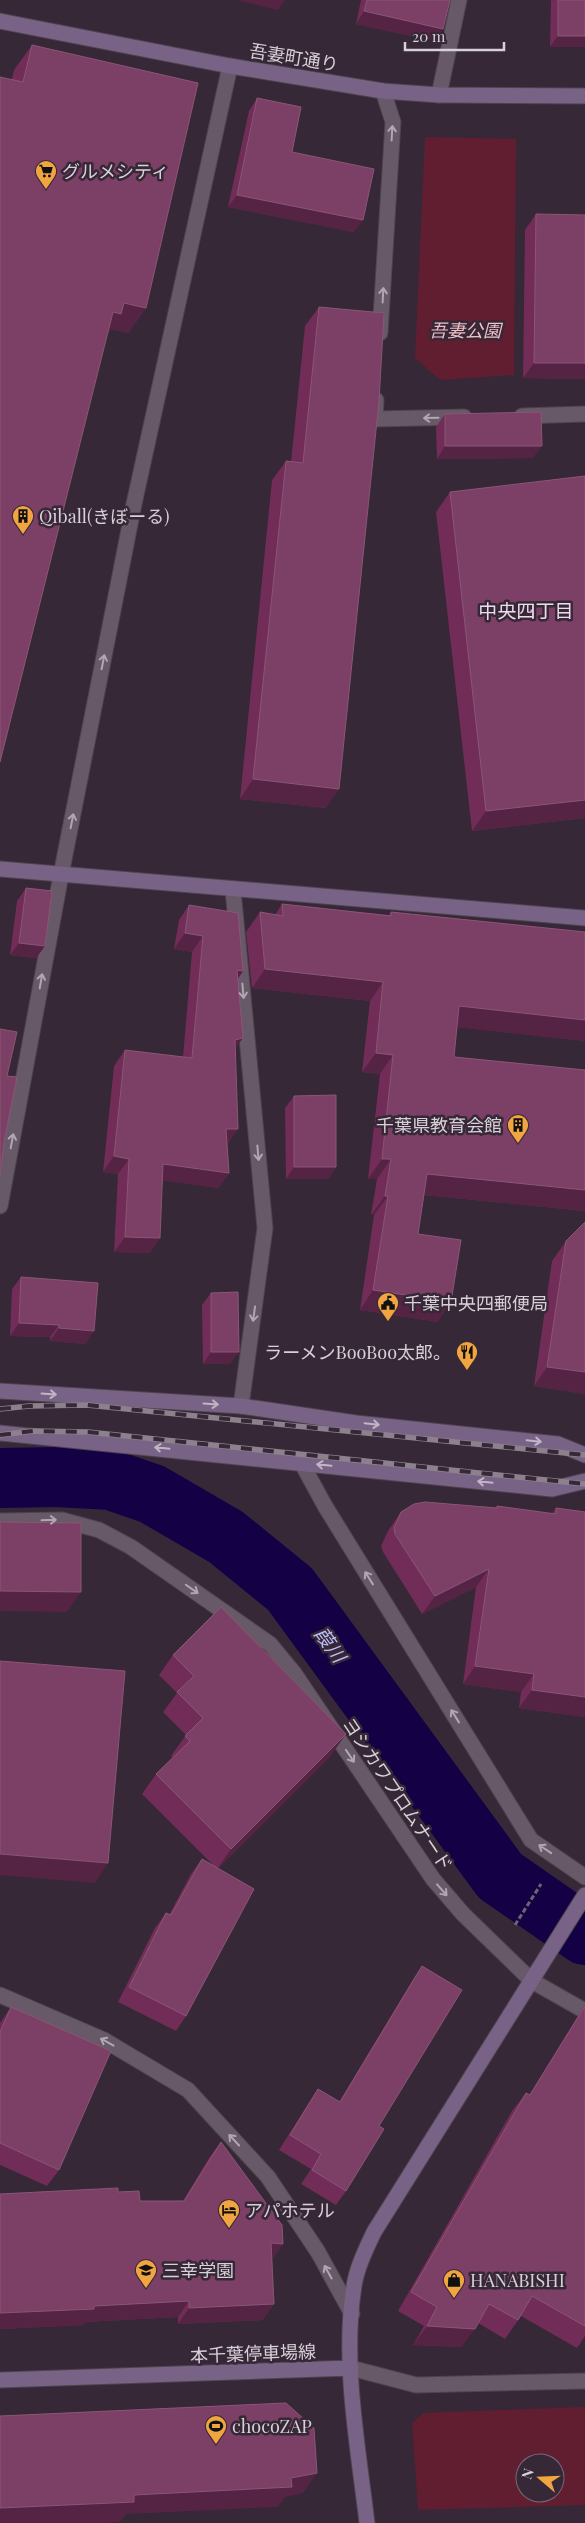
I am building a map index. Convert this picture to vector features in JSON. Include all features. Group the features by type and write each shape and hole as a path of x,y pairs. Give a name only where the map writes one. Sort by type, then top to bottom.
{"street":[{"path":"439,94 459,0"},
{"name":"吾妻町通り","path":"0,21 230,66 383,91 439,94 585,96"},
{"path":"0,1206 61,874 136,494 230,66"},
{"path":"379,350 393,122 383,91"},
{"path":"377,389 375,419 476,417"},
{"path":"506,416 585,414"},
{"path":"0,869 585,918"},
{"path":"233,890 265,1228 241,1406"},
{"path":"0,1391 241,1406 356,1423 558,1444 585,1455"},
{"path":"0,1432 552,1489 585,1481"},
{"path":"301,1462 531,1840 585,1877"},
{"name":"ヨシカワプロムナード","path":"0,1521 62,1520 99,1530 131,1547 270,1644 294,1673 433,1879 463,1914 532,1981 585,2011"},
{"path":"367,2523 351,2368 354,2285 362,2258 374,2232 582,1900"},
{"path":"0,1995 104,2040 188,2090 268,2177 318,2252 352,2314"},
{"path":"351,2368 416,2385 585,2381"},
{"name":"本千葉停車場線","path":"0,2380 351,2368"}],"path":[{"path":"515,1925 541,1884"}],"green space":[{"name":"吾妻公園","path":"425,137 516,139 514,375 440,380 415,358"},
{"path":"585,2407 585,2505 418,2510 412,2423 424,2413"}],"building":[{"path":"367,0 450,0 443,29 364,11"},
{"path":"558,0 585,0 585,36 558,36"},
{"name":"Qiball(きぼーる)","path":"32,45 198,83 146,308 124,303 121,314 113,312 0,762 0,77 23,82"},
{"path":"257,98 301,107 292,152 374,169 363,220 237,195"},
{"path":"536,214 585,215 585,363 534,363"},
{"path":"319,307 384,313 379,401 339,789 253,779 286,461 303,463"},
{"path":"541,412 542,446 445,446 445,414"},
{"path":"585,476 585,800 486,811 450,492"},
{"path":"26,888 52,891 45,946 19,943"},
{"path":"282,904 391,916 391,912 585,932 585,1020 459,1006 454,1057 585,1070 585,1190 427,1174 418,1234 461,1240 451,1302 373,1290 388,1196 385,1196 391,1159 382,1159 393,1055 376,1053 383,982 265,969 260,912 283,916"},
{"path":"189,905 238,913 243,971 237,970 243,1038 235,1040 238,1129 226,1129 229,1173 163,1164 160,1238 125,1237 129,1159 114,1156 125,1050 192,1058 203,936 185,933"},
{"path":"0,1029 17,1032 7,1076 17,1077 4,1142 0,1176"},
{"path":"336,1095 336,1167 294,1167 294,1096"},
{"path":"585,1222 585,1372 547,1367 566,1241"},
{"path":"21,1277 98,1283 94,1331 59,1328 59,1325 19,1323"},
{"path":"238,1292 239,1352 211,1352 211,1293"},
{"path":"425,1502 497,1508 497,1506 556,1514 556,1508 585,1512 585,1697 532,1690 534,1674 475,1666 489,1569 435,1596 395,1534 394,1528 401,1512 414,1504"},
{"path":"0,1522 81,1523 81,1592 0,1591"},
{"path":"221,1607 346,1734 231,1849 156,1774 190,1741 185,1736 203,1718 177,1692 194,1676 173,1655"},
{"path":"0,1661 125,1671 108,1863 0,1854"},
{"path":"202,1859 254,1889 186,2016 129,1987 166,1913 171,1915"},
{"path":"422,1966 462,1990 379,2126 384,2129 346,2191 312,2170 321,2154 290,2135 318,2089 340,2102"},
{"path":"585,2006 585,2326 532,2296 518,2320 489,2304 475,2329 427,2326 437,2307 411,2292 526,2093 530,2095"},
{"path":"11,2007 111,2051 59,2170 0,2143 0,2032"},
{"path":"221,2142 282,2225 283,2244 271,2243 274,2304 189,2308 189,2301 94,2306 94,2309 0,2313 0,2194 118,2188 118,2192 139,2191 140,2201 184,2201"},
{"path":"286,2403 314,2428 317,2473 291,2478 292,2487 134,2495 134,2502 0,2508 0,2416"}],"waterway":[{"name":"葭川","path":"0,1478 57,1477 111,1480 152,1494 226,1537 290,1589 500,1876 585,1935"}],"railway":[{"path":"0,1409 29,1406 87,1405 585,1455"},
{"path":"0,1435 33,1431 88,1432 585,1484"}],"place":[{"name":"グルメシティ","path":"46,190"},
{"name":"Qiball(きぼーる)","path":"23,535"},
{"name":"千葉県教育会館","path":"518,1144"},
{"name":"千葉中央四郵便局","path":"388,1322"},
{"name":"ラーメンBooBoo太郎。","path":"467,1371"},
{"name":"アパホテル","path":"229,2229"},
{"name":"三幸学園","path":"146,2289"},
{"name":"HANABISHI","path":"454,2299"},
{"name":"chocoZAP","path":"216,2445"}],"district":[{"name":"中央四丁目","path":"526,610"}]}
